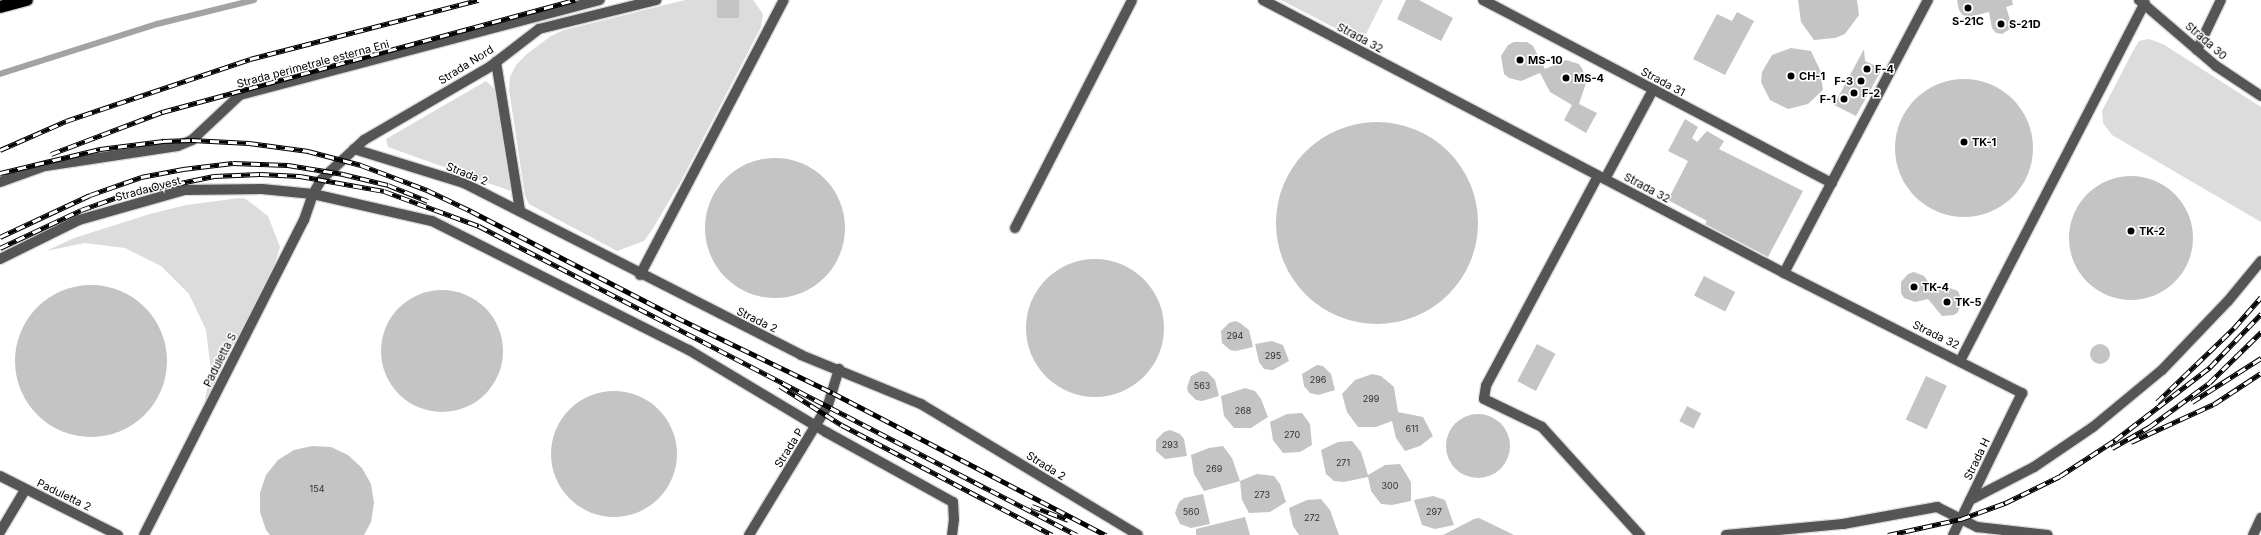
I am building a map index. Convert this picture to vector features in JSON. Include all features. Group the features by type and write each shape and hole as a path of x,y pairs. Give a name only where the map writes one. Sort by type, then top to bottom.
{"highway":[{"path":"0,7 27,0"}],"lane":[{"name":"Strada perimetrale esterna Eni","path":"0,182 45,166 178,146 192,140 240,95 600,0"},
{"name":"Strada Nord","path":"313,194 321,180 364,140 496,62 539,29 656,0"},
{"path":"640,275 784,0"},
{"path":"1015,228 1132,0"},
{"name":"Strada 32","path":"1263,0 1784,273 1960,360 2022,393"},
{"name":"Strada 31","path":"1483,0 1832,183"},
{"path":"1784,273 1928,0"},
{"path":"2197,50 2221,0"},
{"path":"1960,360 2142,2"},
{"name":"Strada 30","path":"2142,2 2216,66 2261,96"},
{"path":"496,62 520,211"},
{"path":"1640,535 1542,427 1484,399 1486,386 1653,90"},
{"name":"Strada 2","path":"354,149 464,183 640,275 801,355 839,369 921,404 1138,535"},
{"name":"Strada Ovest","path":"0,259 79,220 184,190 262,189 313,194 432,221 689,350 816,427 953,502 954,519 952,535"},
{"name":"Paduletta S","path":"144,535 304,220 313,194"},
{"path":"1970,500 2034,467 2099,423 2162,370 2228,302 2261,261"},
{"name":"Strada P","path":"749,535 828,405 839,369"},
{"name":"Strada H","path":"1953,535 2022,393"},
{"name":"Paduletta 2","path":"0,476 25,490 118,535"},
{"path":"0,532 25,490"},
{"path":"1726,535 1843,524 1937,507 1977,527 2048,535"},
{"path":"2252,535 2261,518"}],"shaded area":[{"path":"685,0 753,0 763,14 761,27 681,181 652,230 644,241 617,251 529,204 525,196 509,89 510,77 516,65 527,54 551,36 564,30"},
{"path":"1281,0 1383,0 1362,42"},
{"path":"2149,39 2163,44 2261,107 2261,222 2112,135 2103,123 2102,111 2132,53 2139,41"},
{"path":"486,81 497,91 511,191 388,147 386,139"},
{"path":"240,198 246,199 268,216 280,247 274,267 203,409 211,370 206,330 189,294 161,266 125,248 85,243 46,251 74,238 150,214 186,205"}],"building":[{"path":"717,0 739,0 739,18 717,18"},
{"path":"1406,0 1419,0 1453,18 1441,41 1397,19"},
{"path":"1798,0 1857,0 1859,15 1845,34 1835,38 1814,40 1801,22"},
{"path":"1957,0 2012,0 2013,5 2006,7 2011,23 2010,29 2002,34 1996,33 1992,28 1989,12 1969,17 1963,15 1959,10"},
{"path":"1737,12 1754,21 1725,75 1693,59 1717,14 1732,21"},
{"path":"1514,42 1527,42 1533,46 1545,69 1566,60 1579,64 1583,70 1586,83 1579,104 1597,113 1586,133 1564,120 1572,105 1550,92 1540,73 1521,81 1509,78 1504,74 1501,56 1508,45"},
{"name":"CH-1","path":"1791,48 1811,51 1820,70 1823,90 1808,104 1788,109 1770,100 1761,82 1762,72 1772,55"},
{"path":"1864,49 1865,61 1882,69 1856,116 1834,105"},
{"name":"TK-1","path":"1957,79 1971,79 1997,87 2013,99 2025,115 2028,122 2032,135 2032,161 2028,174 2025,181 2013,197 1997,209 1990,212 1971,217 1957,217 1931,209 1915,197 1903,181 1900,174 1895,155 1895,141 1903,115 1915,99 1931,87 1938,84"},
{"path":"1685,119 1698,127 1692,138 1697,142 1707,131 1724,141 1719,149 1803,191 1768,257 1705,224 1707,221 1668,200 1688,161 1668,151"},
{"path":"1367,122 1387,122 1406,126 1425,134 1441,145 1455,159 1466,175 1474,194 1478,213 1478,233 1474,252 1466,271 1455,287 1441,301 1425,312 1406,320 1387,324 1367,324 1348,320 1329,312 1313,301 1299,287 1288,271 1280,252 1276,233 1276,213 1280,194 1288,175 1299,159 1313,145 1329,134 1348,126"},
{"path":"782,158 802,163 825,178 840,201 844,214 844,242 840,255 825,278 802,293 789,297 768,298 748,293 725,278 710,255 706,242 705,221 710,201 725,178 748,163 761,159"},
{"name":"TK-2","path":"2131,176 2155,181 2175,194 2188,214 2193,238 2188,262 2175,282 2155,295 2131,300 2107,295 2087,282 2074,262 2069,238 2074,214 2087,194 2107,181"},
{"path":"1095,259 1115,262 1127,267 1144,279 1156,296 1161,308 1164,328 1161,348 1156,360 1144,377 1127,389 1115,394 1095,397 1075,394 1063,389 1046,377 1034,360 1029,348 1026,328 1029,308 1034,296 1046,279 1063,267 1075,262"},
{"path":"1914,272 1924,276 1935,291 1947,287 1958,291 1962,301 1958,312 1954,315 1942,316 1928,299 1915,302 1904,298 1901,293 1901,282 1908,274"},
{"path":"1704,276 1735,292 1725,311 1694,296"},
{"path":"84,285 98,285 113,288 127,294 145,307 158,325 164,339 167,361 164,383 158,397 145,415 127,428 113,434 98,437 84,437 69,434 55,428 43,420 32,409 24,397 18,383 15,368 15,354 18,339 24,325 32,313 43,302 55,294 69,288"},
{"path":"442,290 465,295 485,308 498,328 503,351 498,374 485,394 465,407 442,412 419,407 399,394 386,374 381,351 386,328 399,308 419,295"},
{"path":"1235,321 1249,330 1253,347 1236,351 1230,350 1222,343 1221,331 1229,323"},
{"path":"1272,341 1283,345 1289,361 1273,370 1264,369 1259,362 1255,344"},
{"path":"1537,344 1556,354 1536,391 1517,381"},
{"path":"2100,344 2107,347 2110,354 2107,361 2100,364 2093,361 2090,354 2093,347"},
{"path":"1317,365 1323,366 1331,374 1335,390 1318,395 1310,393 1304,386 1302,374"},
{"path":"1201,371 1207,372 1215,380 1219,396 1202,401 1196,400 1188,392 1187,387 1191,376"},
{"path":"1372,374 1381,376 1394,387 1398,412 1423,417 1433,436 1420,446 1405,451 1396,438 1392,421 1376,427 1358,427 1347,412 1342,394 1355,380"},
{"path":"1926,376 1947,386 1927,429 1906,420"},
{"path":"1245,388 1255,391 1261,399 1268,417 1251,428 1234,428 1224,416 1221,396"},
{"path":"620,391 644,399 654,405 663,414 672,430 676,442 676,466 672,478 663,494 654,503 638,512 626,516 608,517 584,509 574,503 565,494 556,478 552,466 551,448 559,424 565,414 574,405 590,396 602,392"},
{"path":"1687,406 1701,413 1694,428 1679,421"},
{"path":"1302,413 1310,424 1312,445 1300,452 1283,453 1273,440 1270,422 1287,414"},
{"path":"1472,414 1484,414 1501,423 1508,434 1510,446 1508,458 1501,469 1484,478 1472,478 1460,473 1451,464 1446,452 1446,440 1451,428 1460,419"},
{"path":"1170,430 1180,434 1184,439 1187,456 1165,459 1156,451 1156,440 1164,432"},
{"path":"1352,441 1361,452 1368,475 1385,465 1400,464 1411,482 1411,501 1392,505 1381,504 1371,491 1368,477 1344,482 1334,481 1326,474 1321,450 1338,442"},
{"path":"312,446 331,447 348,455 362,468 371,484 374,503 371,522 364,535 270,535 266,530 260,512 260,493 266,475 278,460 294,450"},
{"path":"1223,446 1232,458 1240,481 1204,491 1194,474 1191,455 1209,448"},
{"path":"1257,474 1274,476 1280,484 1286,502 1270,512 1249,513 1242,500 1240,481"},
{"path":"1203,494 1210,524 1191,528 1180,524 1175,513 1179,502 1184,498"},
{"path":"1433,496 1445,500 1454,525 1435,529 1422,525 1414,500"},
{"path":"1321,499 1330,510 1339,535 1299,535 1293,526 1289,508 1307,500"},
{"path":"1245,517 1250,535 1196,535 1196,529"},
{"path":"1479,518 1514,535 1443,535 1474,519"}],"waterway":[{"path":"0,74 157,24 254,0"}],"railway":[{"path":"0,150 66,121 250,59 478,0"},
{"path":"51,154 162,112 575,0"},
{"path":"0,173 100,149 163,141 192,140 249,143 308,151 361,165 427,190 471,211 676,317 833,393 1106,535"},
{"path":"0,237 90,195 141,177 183,169 233,163 288,165 343,174 388,185 428,201"},
{"path":"0,248 81,210 123,195 214,176 260,174 300,176 384,191 479,226 1077,535"},
{"path":"2157,402 2234,328 2261,297"},
{"path":"1888,535 1961,519 2005,503 2060,476 2115,440 2210,367 2261,314"},
{"path":"2112,448 2149,427 2209,383 2261,332"},
{"path":"2192,402 2261,358"},
{"path":"2131,442 2214,404 2261,373"},
{"path":"780,386 842,425 1052,535"},
{"path":"1032,506 1068,520"}],"place":[{"name":"S-21C","path":"1968,8"},
{"name":"S-21D","path":"2001,24"},
{"name":"MS-10","path":"1520,60"},
{"name":"F-4","path":"1867,69"},
{"name":"CH-1","path":"1791,76"},
{"name":"MS-4","path":"1566,78"},
{"name":"F-3","path":"1861,81"},
{"name":"F-2","path":"1854,93"},
{"name":"F-1","path":"1844,99"},
{"name":"TK-1","path":"1964,142"},
{"name":"TK-2","path":"2131,231"},
{"name":"TK-4","path":"1914,287"},
{"name":"TK-5","path":"1947,302"}]}
